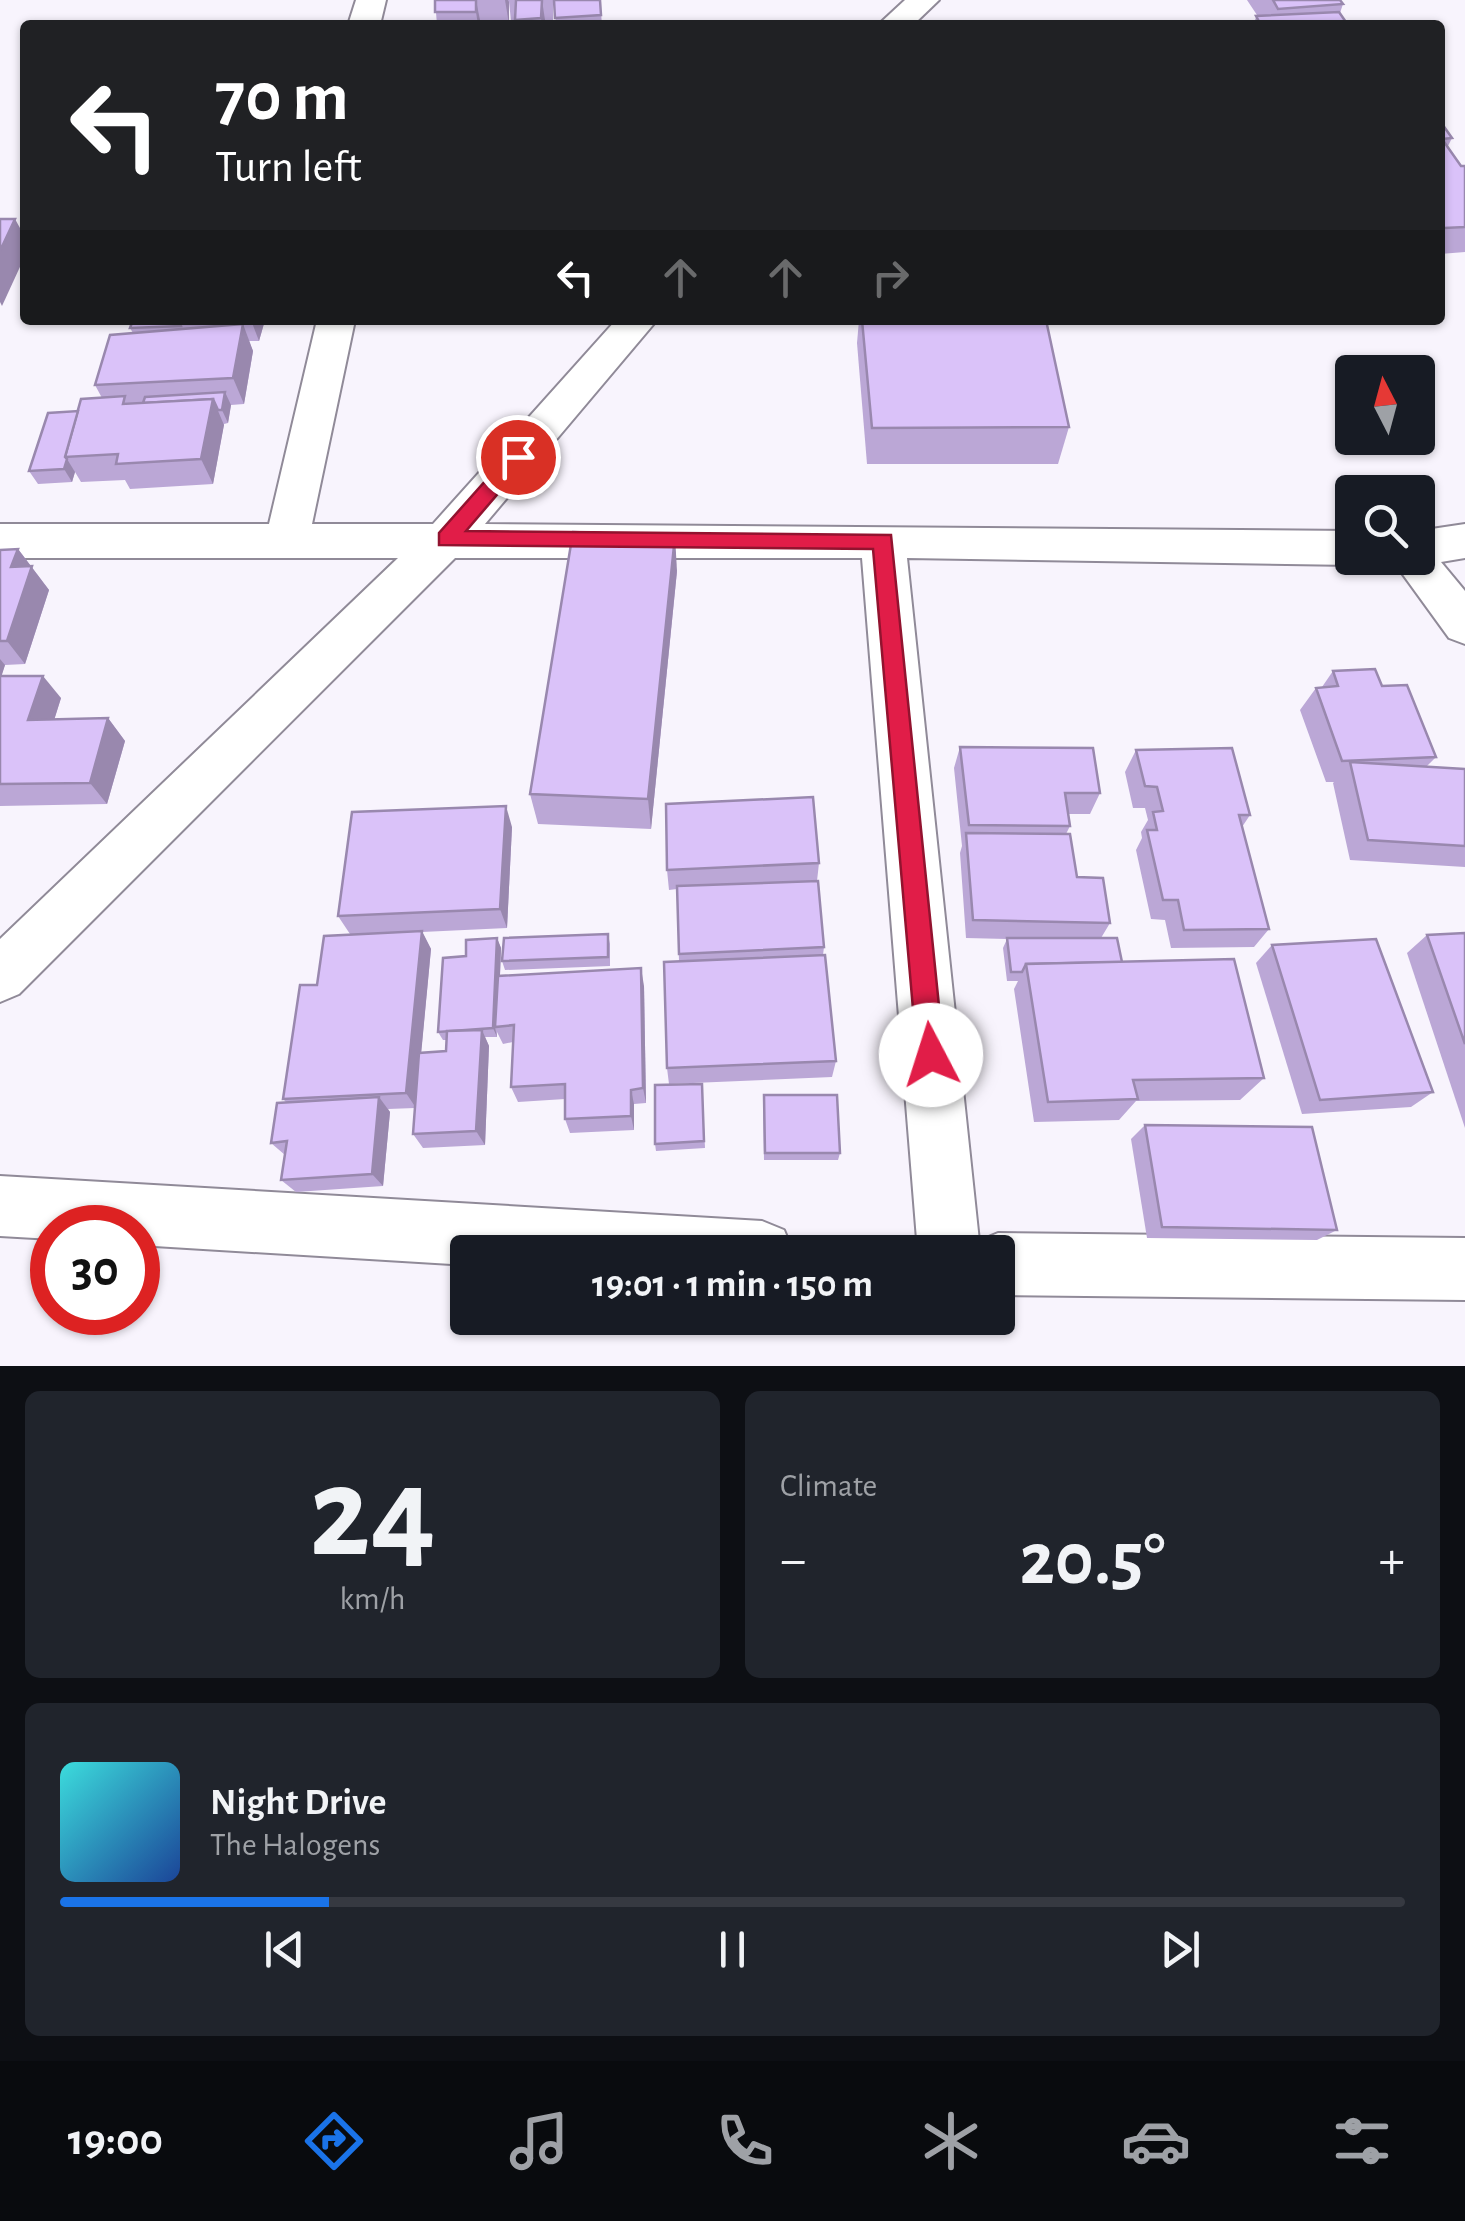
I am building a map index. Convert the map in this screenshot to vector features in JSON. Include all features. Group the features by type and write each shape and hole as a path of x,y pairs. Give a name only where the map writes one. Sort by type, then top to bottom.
{"street":[{"path":"900,20 924,0"},
{"path":"287,539 335,325"},
{"path":"0,976 446,539 634,325"},
{"path":"0,541 883,541 1335,548"},
{"path":"883,541 947,1235"},
{"path":"1435,545 1465,541"},
{"path":"1426,575 1465,625"},
{"path":"0,1206 480,1235"},
{"path":"1015,1264 1465,1269"}],"building":[{"path":"435,0 476,0 476,12 435,12"},
{"path":"516,0 542,0 541,18 515,20"},
{"path":"554,0 600,0 601,15 555,18"},
{"path":"1273,0 1340,0 1343,4 1278,9"},
{"path":"1339,12 1345,20 1258,20 1256,16"},
{"path":"1445,143 1461,166 1465,166 1465,227 1445,228"},
{"path":"0,219 15,219 0,251"},
{"path":"131,325 181,326 130,328"},
{"path":"243,325 233,378 95,385 110,335"},
{"path":"862,325 1047,325 1069,427 872,428"},
{"path":"225,392 222,410 218,410 213,399 143,403 145,397"},
{"path":"125,396 123,404 213,399 201,459 116,464 118,454 65,457 81,399"},
{"path":"78,411 64,469 29,471 48,413"},
{"path":"573,532 675,536 648,799 530,794"},
{"path":"18,549 11,567 32,566 7,641 0,641 0,550"},
{"path":"1375,669 1382,686 1407,685 1436,757 1342,761 1316,688 1338,686 1333,671"},
{"path":"0,676 43,676 28,720 108,718 90,783 0,784"},
{"path":"960,747 1093,748 1100,793 1065,793 1070,826 969,825"},
{"path":"1232,748 1250,815 1239,815 1269,929 1184,930 1178,900 1163,900 1147,830 1157,830 1153,812 1163,811 1157,787 1145,786 1136,750"},
{"path":"1350,762 1465,769 1465,846 1368,840"},
{"path":"813,797 819,863 667,870 666,804"},
{"path":"506,806 500,909 338,916 352,812"},
{"path":"966,833 1070,834 1077,877 1103,878 1110,923 973,920"},
{"path":"818,881 824,947 679,954 677,886"},
{"path":"422,931 406,1093 283,1099 300,985 317,985 324,936"},
{"path":"1465,933 1465,1044 1427,935"},
{"path":"608,934 608,957 502,961 504,938"},
{"path":"497,938 493,1028 438,1032 443,958 466,956 466,940"},
{"path":"1007,938 1117,938 1122,962 1026,964 1022,972 1011,972"},
{"path":"1376,939 1433,1092 1320,1100 1272,945"},
{"path":"825,955 836,1061 667,1068 664,962"},
{"path":"1234,959 1264,1078 1133,1080 1138,1099 1048,1102 1026,964"},
{"path":"641,968 643,1088 631,1090 631,1116 565,1119 565,1084 511,1087 514,1025 495,1027 498,976"},
{"path":"482,1030 476,1131 413,1134 419,1053 446,1051 447,1031"},
{"path":"702,1084 704,1141 655,1144 655,1085"},
{"path":"764,1095 837,1095 840,1153 765,1153"},
{"path":"379,1097 372,1174 281,1180 287,1141 271,1143 277,1103"},
{"path":"1145,1125 1312,1127 1337,1230 1162,1227"}],"route":[{"path":"518,457 446,539 883,541 931,1055"}]}
